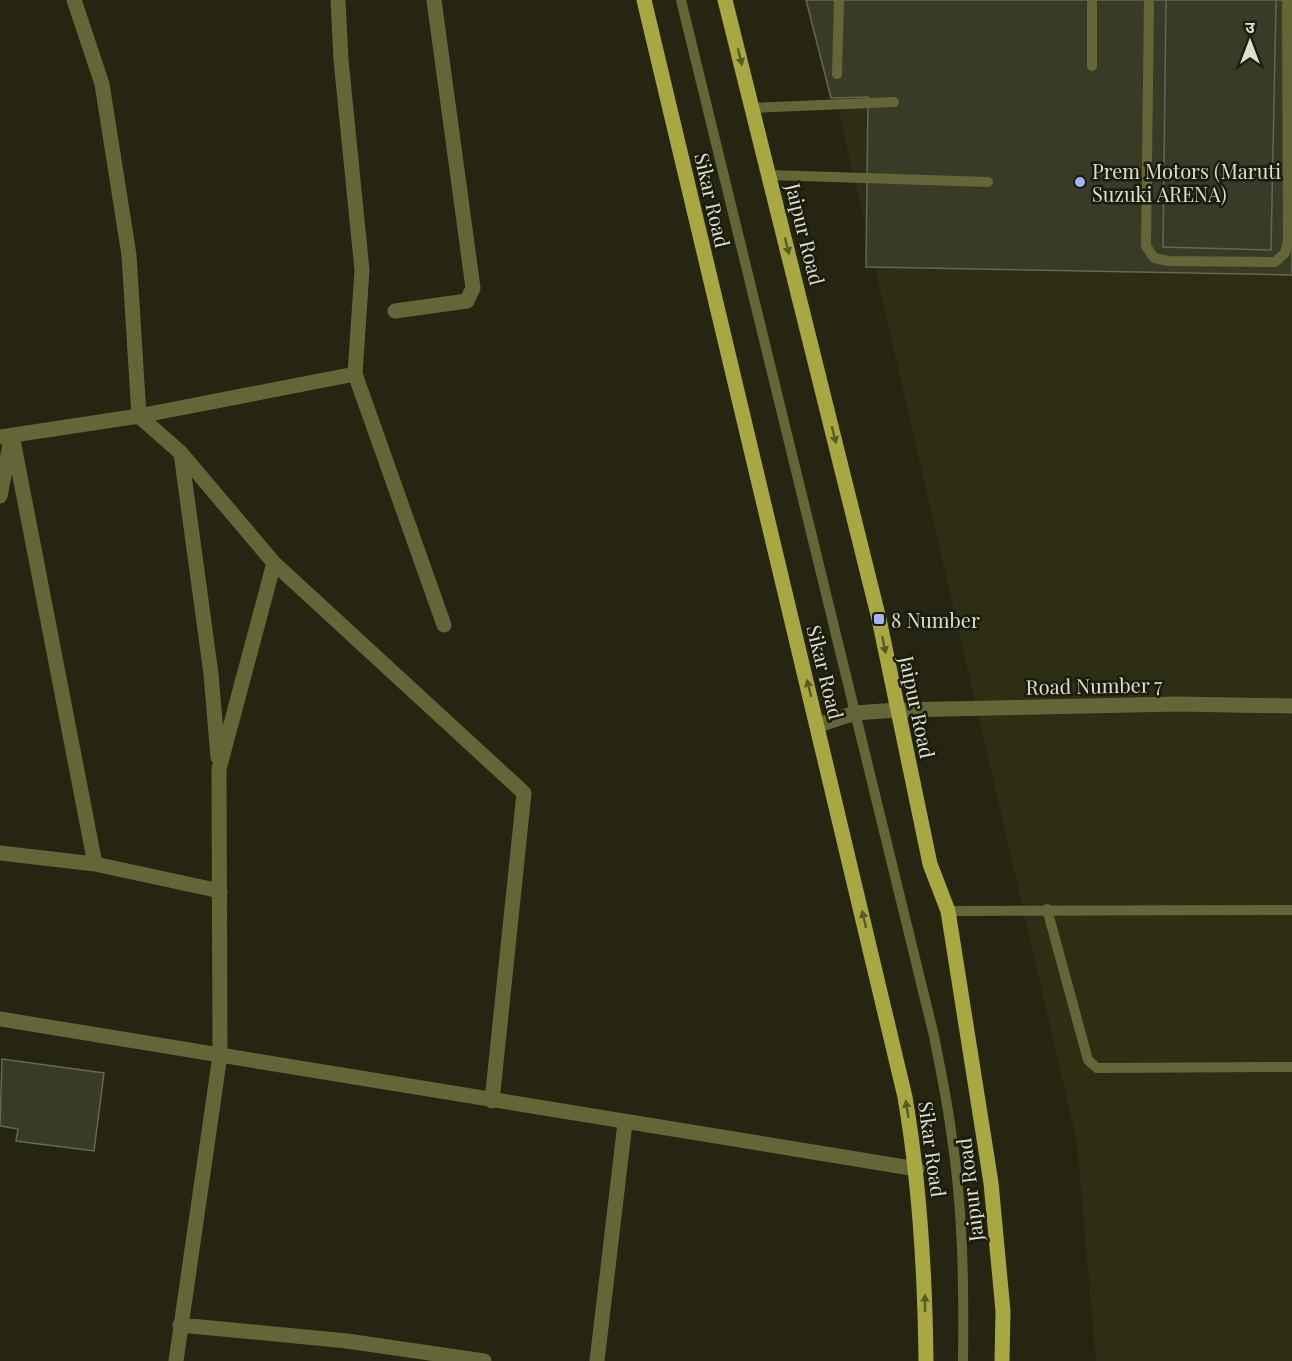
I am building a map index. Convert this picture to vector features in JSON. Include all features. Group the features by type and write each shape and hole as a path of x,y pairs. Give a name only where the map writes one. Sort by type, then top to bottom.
{"main road":[{"name":"Sikar Road","path":"644,0 905,1097 917,1169 925,1288 926,1361"},
{"name":"Jaipur Road","path":"726,0 876,608 930,864 948,911 991,1183 1003,1311 1002,1361"}],"street":[{"path":"74,0 102,84 129,255 139,416 181,453 274,563 524,794 492,1101"},
{"path":"338,0 341,60 362,270 356,374 444,625"},
{"path":"395,311 467,301 473,288 434,0"},
{"path":"6,436 139,416 356,374"},
{"path":"0,496 6,436"},
{"path":"6,436 94,864"},
{"path":"176,1361 220,1055 219,768 211,674 181,453"},
{"path":"219,768 274,563"},
{"name":"Road Number 7","path":"818,725 855,713 897,710 1177,704 1292,706"},
{"path":"0,853 94,864 220,891"},
{"path":"0,1019 917,1169"},
{"path":"597,1361 625,1123"},
{"path":"180,1325 347,1341 484,1361"}],"lane":[{"path":"681,0 934,1036 952,1133 960,1215 963,1361"},
{"path":"837,74 839,0"},
{"path":"1092,0 1092,66"},
{"path":"1149,0 1146,246 1154,258 1168,261 1275,262 1285,253 1288,240 1287,0"},
{"path":"753,108 894,102"},
{"path":"770,175 988,182"},
{"path":"1047,909 1088,1060 1097,1068 1292,1066"},
{"path":"948,911 1292,910"}],"shaded area":[{"path":"813,0 1292,0 1292,1361 1096,1361 1077,1143"}],"building":[{"name":"Prem Motors (Maruti Suzuki ARENA)","path":"806,0 1292,0 1292,275 866,267 868,97 831,98"},
{"path":"1166,0 1276,0 1271,250 1163,247"},
{"path":"2,1059 104,1073 94,1151 16,1141 18,1129 0,1126"}],"place":[{"name":"Prem Motors (Maruti Suzuki ARENA)","path":"1080,182"},
{"name":"8 Number","path":"879,619"}]}
